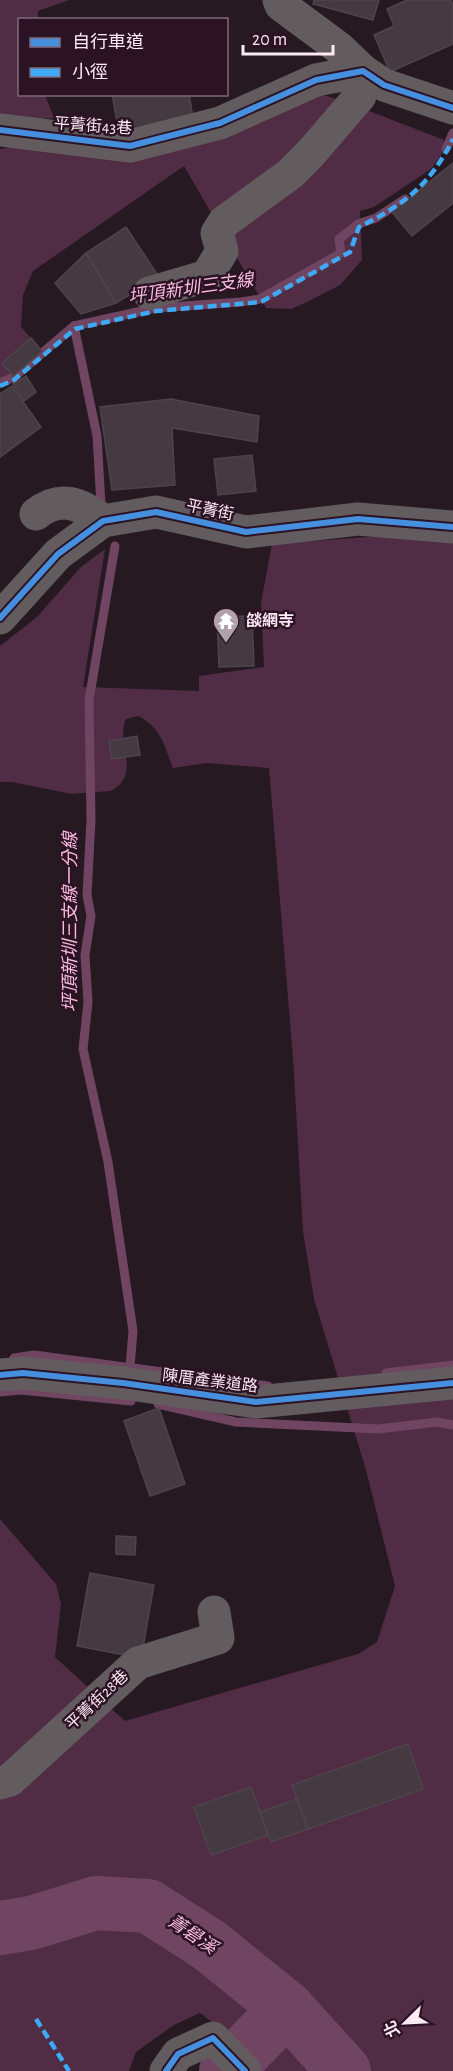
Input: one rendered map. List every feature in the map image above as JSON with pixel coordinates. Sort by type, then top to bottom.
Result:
[{"type":"street","points":[[279,0],[281,5],[339,48],[363,71],[384,85],[453,108]]},
{"type":"street","points":[[149,293],[207,276],[222,251],[217,233],[224,222],[290,174],[310,154],[360,96],[363,71]]},
{"type":"street","name":"平菁街43巷","points":[[0,130],[130,146],[220,123],[316,80],[363,71]]},
{"type":"street","points":[[36,514],[46,506],[74,503],[91,511],[103,521]]},
{"type":"street","name":"平菁街","points":[[0,618],[58,554],[103,521],[156,512],[246,532],[358,519],[453,527]]},
{"type":"street","name":"陳厝產業道路","points":[[0,1375],[23,1373],[123,1383],[256,1402],[453,1383]]},
{"type":"street","name":"平菁街28巷","points":[[5,1782],[138,1663],[218,1638],[214,1612]]},
{"type":"street","points":[[166,2071],[178,2054],[213,2038],[237,2061]]},
{"type":"shaded area","points":[[0,0],[69,0],[38,11],[38,18],[18,18],[18,96],[45,96],[54,118],[0,121]]},
{"type":"shaded area","points":[[317,93],[444,140],[442,154],[431,169],[374,207],[360,211],[362,260],[340,285],[291,309],[266,308],[184,166],[33,271],[23,295],[21,327],[31,338],[2,363],[13,376],[0,387],[0,149]]},
{"type":"shaded area","points":[[396,535],[453,543],[453,2071],[255,2071],[228,2034],[200,2013],[174,2025],[136,2052],[129,2071],[0,2071],[0,1519],[56,1584],[61,1604],[55,1657],[125,1721],[358,1654],[377,1642],[395,1586],[366,1470],[314,1299],[303,1231],[293,1058],[269,768],[206,763],[173,768],[158,732],[139,716],[126,719],[124,738],[127,768],[125,777],[120,785],[110,791],[72,794],[12,782],[0,782],[0,646],[37,617],[81,567],[105,549],[83,687],[199,691],[199,676],[264,667],[261,603],[272,544]]},
{"type":"building","points":[[314,0],[379,0],[373,20],[313,4]]},
{"type":"building","points":[[407,0],[451,0],[453,44],[390,72],[374,35],[394,26],[387,9]]},
{"type":"building","points":[[112,96],[189,96],[193,118],[119,133]]},
{"type":"building","points":[[453,163],[453,203],[412,236],[392,212]]},
{"type":"building","points":[[126,227],[159,277],[116,303],[86,253]]},
{"type":"building","points":[[86,253],[116,303],[81,314],[55,283]]},
{"type":"building","points":[[31,338],[42,351],[13,376],[2,363]]},
{"type":"building","points":[[26,376],[36,392],[24,401],[13,384]]},
{"type":"building","points":[[12,386],[41,427],[0,457],[0,394]]},
{"type":"building","points":[[171,399],[259,416],[257,442],[172,428],[175,485],[112,490],[100,407]]},
{"type":"building","points":[[252,455],[256,491],[218,495],[214,459]]},
{"type":"building","points":[[252,616],[254,666],[219,667],[217,617]]},
{"type":"building","points":[[137,736],[140,755],[112,759],[109,741]]},
{"type":"building","points":[[159,1408],[185,1484],[150,1496],[124,1421]]},
{"type":"building","points":[[116,1536],[136,1537],[135,1555],[116,1554]]},
{"type":"building","points":[[90,1573],[154,1585],[141,1658],[77,1646]]},
{"type":"building","points":[[408,1744],[423,1789],[308,1829],[292,1785]]},
{"type":"building","points":[[251,1787],[268,1835],[211,1855],[194,1807]]},
{"type":"building","points":[[297,1799],[308,1829],[271,1842],[260,1812]]},
{"type":"waterway","name":"坪頂新圳三支線","points":[[446,149],[453,133]]},
{"type":"waterway","name":"坪頂新圳三支線","points":[[0,383],[14,377],[74,326],[155,308],[260,299],[341,253],[339,239],[358,224],[376,218],[405,199]]},
{"type":"waterway","name":"坪頂新圳三支線一分線","points":[[74,326],[97,436],[101,505]]},
{"type":"waterway","name":"坪頂新圳三支線一分線","points":[[115,546],[89,700],[91,820],[87,895],[91,916],[85,955],[88,1002],[83,1049],[108,1162],[133,1331],[130,1367]]},
{"type":"waterway","points":[[14,1358],[34,1355],[268,1386]]},
{"type":"waterway","points":[[386,1373],[453,1365]]},
{"type":"waterway","points":[[0,1392],[21,1390],[131,1401]]},
{"type":"waterway","points":[[158,1404],[236,1422],[379,1429],[437,1422],[453,1425]]},
{"type":"waterway","name":"菁礐溪","points":[[0,1928],[31,1923],[96,1903],[148,1906],[209,1945],[287,2008],[344,2071]]},
{"type":"waterway","points":[[226,2071],[287,2008]]},
{"type":"marked path","points":[[0,386],[14,380],[75,329],[156,311],[261,302],[350,252],[359,227],[402,202],[414,192],[435,169],[453,139]]},
{"type":"marked path","points":[[36,2019],[69,2071]]},
{"type":"cycle path","points":[[0,130],[130,146],[220,123],[316,80],[363,71],[384,85],[453,108]]},
{"type":"cycle path","points":[[0,618],[58,554],[103,521],[156,512],[246,532],[358,519],[453,527]]},
{"type":"cycle path","points":[[0,1375],[23,1373],[123,1383],[256,1402],[453,1383]]},
{"type":"cycle path","points":[[166,2071],[178,2054],[213,2038],[245,2071]]},
{"type":"place","name":"燄網寺","points":[[226,644]]}]
